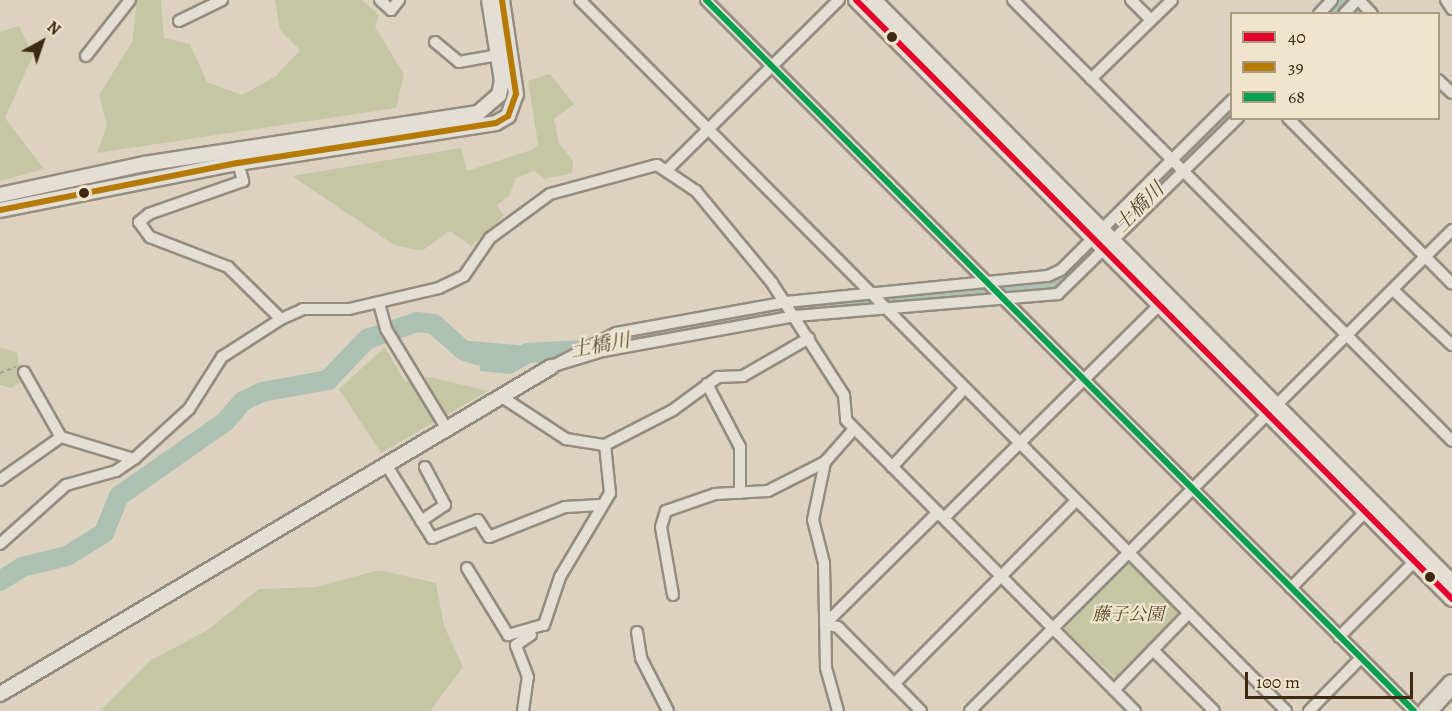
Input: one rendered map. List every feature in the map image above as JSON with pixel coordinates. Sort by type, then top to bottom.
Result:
[{"type":"highway","points":[[1427,711],[1452,684]]},
{"type":"street","points":[[86,56],[130,0]]},
{"type":"street","points":[[179,21],[222,0]]},
{"type":"street","points":[[380,0],[391,10],[399,0]]},
{"type":"street","points":[[0,210],[238,163],[496,123],[514,106],[504,55],[489,0]]},
{"type":"street","points":[[0,195],[144,164],[478,113],[499,95],[504,55],[502,0]]},
{"type":"street","points":[[580,0],[868,292],[889,309],[1018,444],[1286,711]]},
{"type":"street","points":[[706,0],[1085,379],[1191,490],[1414,711]]},
{"type":"street","points":[[669,168],[839,0]]},
{"type":"street","points":[[856,0],[1096,234],[1370,507],[1452,582]]},
{"type":"street","points":[[874,0],[1096,234]]},
{"type":"street","points":[[1013,0],[1452,441]]},
{"type":"street","points":[[1131,0],[1151,20]]},
{"type":"street","points":[[1092,79],[1172,0]]},
{"type":"street","points":[[1320,12],[1332,0]]},
{"type":"street","points":[[1346,12],[1358,0],[1370,12]]},
{"type":"street","points":[[1446,0],[1452,9]]},
{"type":"street","points":[[435,42],[459,62],[504,55]]},
{"type":"street","points":[[1440,82],[1452,93]]},
{"type":"street","points":[[0,694],[552,367],[616,333],[786,302],[868,292],[1048,276],[1096,234],[1230,102]]},
{"type":"street","points":[[552,367],[603,351],[795,316],[1058,294],[1109,247],[1236,120]]},
{"type":"street","points":[[1290,120],[1452,284]]},
{"type":"street","points":[[238,163],[243,181],[149,214],[139,222],[150,237],[228,267],[281,319]]},
{"type":"street","points":[[0,544],[66,485],[116,471],[134,459],[189,409],[222,357],[281,319],[303,309],[378,303],[465,276],[490,238],[550,195],[646,164],[669,168],[696,191],[786,302],[844,395],[846,420],[854,429],[1132,710]]},
{"type":"street","points":[[970,711],[1452,230]]},
{"type":"street","points":[[1109,247],[1159,304],[1273,410]]},
{"type":"street","points":[[1393,290],[1452,345]]},
{"type":"street","points":[[378,303],[386,329],[448,430]]},
{"type":"street","points":[[825,624],[1018,444],[1159,304]]},
{"type":"street","points":[[502,397],[566,439],[605,445],[673,410],[718,377],[743,376],[809,338]]},
{"type":"street","points":[[24,372],[61,437],[134,459]]},
{"type":"street","points":[[707,384],[740,447],[740,493]]},
{"type":"street","points":[[892,467],[964,389]]},
{"type":"street","points":[[673,595],[662,527],[666,511],[715,494],[768,491],[825,462],[854,429]]},
{"type":"street","points":[[0,480],[61,437]]},
{"type":"street","points":[[523,711],[528,677],[516,645],[548,620],[553,591],[610,493],[605,445]]},
{"type":"street","points":[[825,462],[813,520],[824,563],[826,668],[838,711]]},
{"type":"street","points":[[387,466],[432,538],[478,520],[489,537],[565,507],[601,505]]},
{"type":"street","points":[[422,521],[445,505],[425,467]]},
{"type":"street","points":[[894,684],[1076,501]]},
{"type":"street","points":[[1370,507],[1415,561],[1452,599]]},
{"type":"street","points":[[1291,588],[1370,507]]},
{"type":"street","points":[[1339,637],[1415,561]]},
{"type":"street","points":[[468,568],[508,635],[539,627]]},
{"type":"street","points":[[1114,690],[1189,613]]},
{"type":"street","points":[[825,624],[838,627],[921,711]]},
{"type":"street","points":[[637,632],[641,658],[668,711]]},
{"type":"street","points":[[1153,650],[1214,711]]},
{"type":"street","points":[[1309,711],[1360,659]]},
{"type":"path","points":[[0,373],[13,367],[24,372]]},
{"type":"green space","points":[[137,0],[161,0],[164,38],[190,44],[207,82],[242,95],[276,76],[300,50],[280,30],[275,0],[362,0],[379,15],[375,27],[404,74],[396,108],[97,153],[107,125],[99,95],[132,42]]},
{"type":"green space","points":[[19,26],[33,55],[5,118],[44,169],[0,181],[0,32]]},
{"type":"green space","points":[[550,74],[574,104],[554,119],[559,143],[573,161],[572,173],[545,179],[534,171],[516,178],[509,196],[497,205],[504,216],[471,246],[450,231],[422,251],[394,245],[292,176],[461,148],[467,171],[534,149],[538,144],[528,81]]},
{"type":"green space","points":[[0,347],[17,353],[21,381],[12,388],[0,385]]},
{"type":"green space","points":[[385,347],[405,382],[430,377],[488,391],[381,453],[339,389]]},
{"type":"green space","name":"藤子公園","points":[[1130,560],[1181,615],[1118,680],[1064,629]]},
{"type":"green space","points":[[379,570],[436,583],[444,626],[463,667],[430,711],[100,711],[151,660],[206,631],[259,589],[316,587]]},
{"type":"shaded area","points":[[459,340],[551,348],[552,351],[511,374],[480,371],[479,359],[460,355]]},
{"type":"waterway","name":"土橋川","points":[[1334,12],[1345,0]]},
{"type":"waterway","name":"土橋川","points":[[527,353],[581,350],[767,312],[1061,286],[1230,115]]},
{"type":"waterway","name":"土橋川","points":[[0,581],[22,567],[67,556],[104,533],[119,496],[226,421],[243,401],[262,392],[328,380],[367,339],[417,322],[434,324],[463,350],[477,355]]},
{"type":"transit line","name":"39","points":[[0,210],[238,163],[496,123],[508,116],[516,94],[502,0]]},
{"type":"transit line","name":"68","points":[[706,0],[1414,711]]},
{"type":"transit line","name":"40","points":[[856,0],[1452,599]]}]
